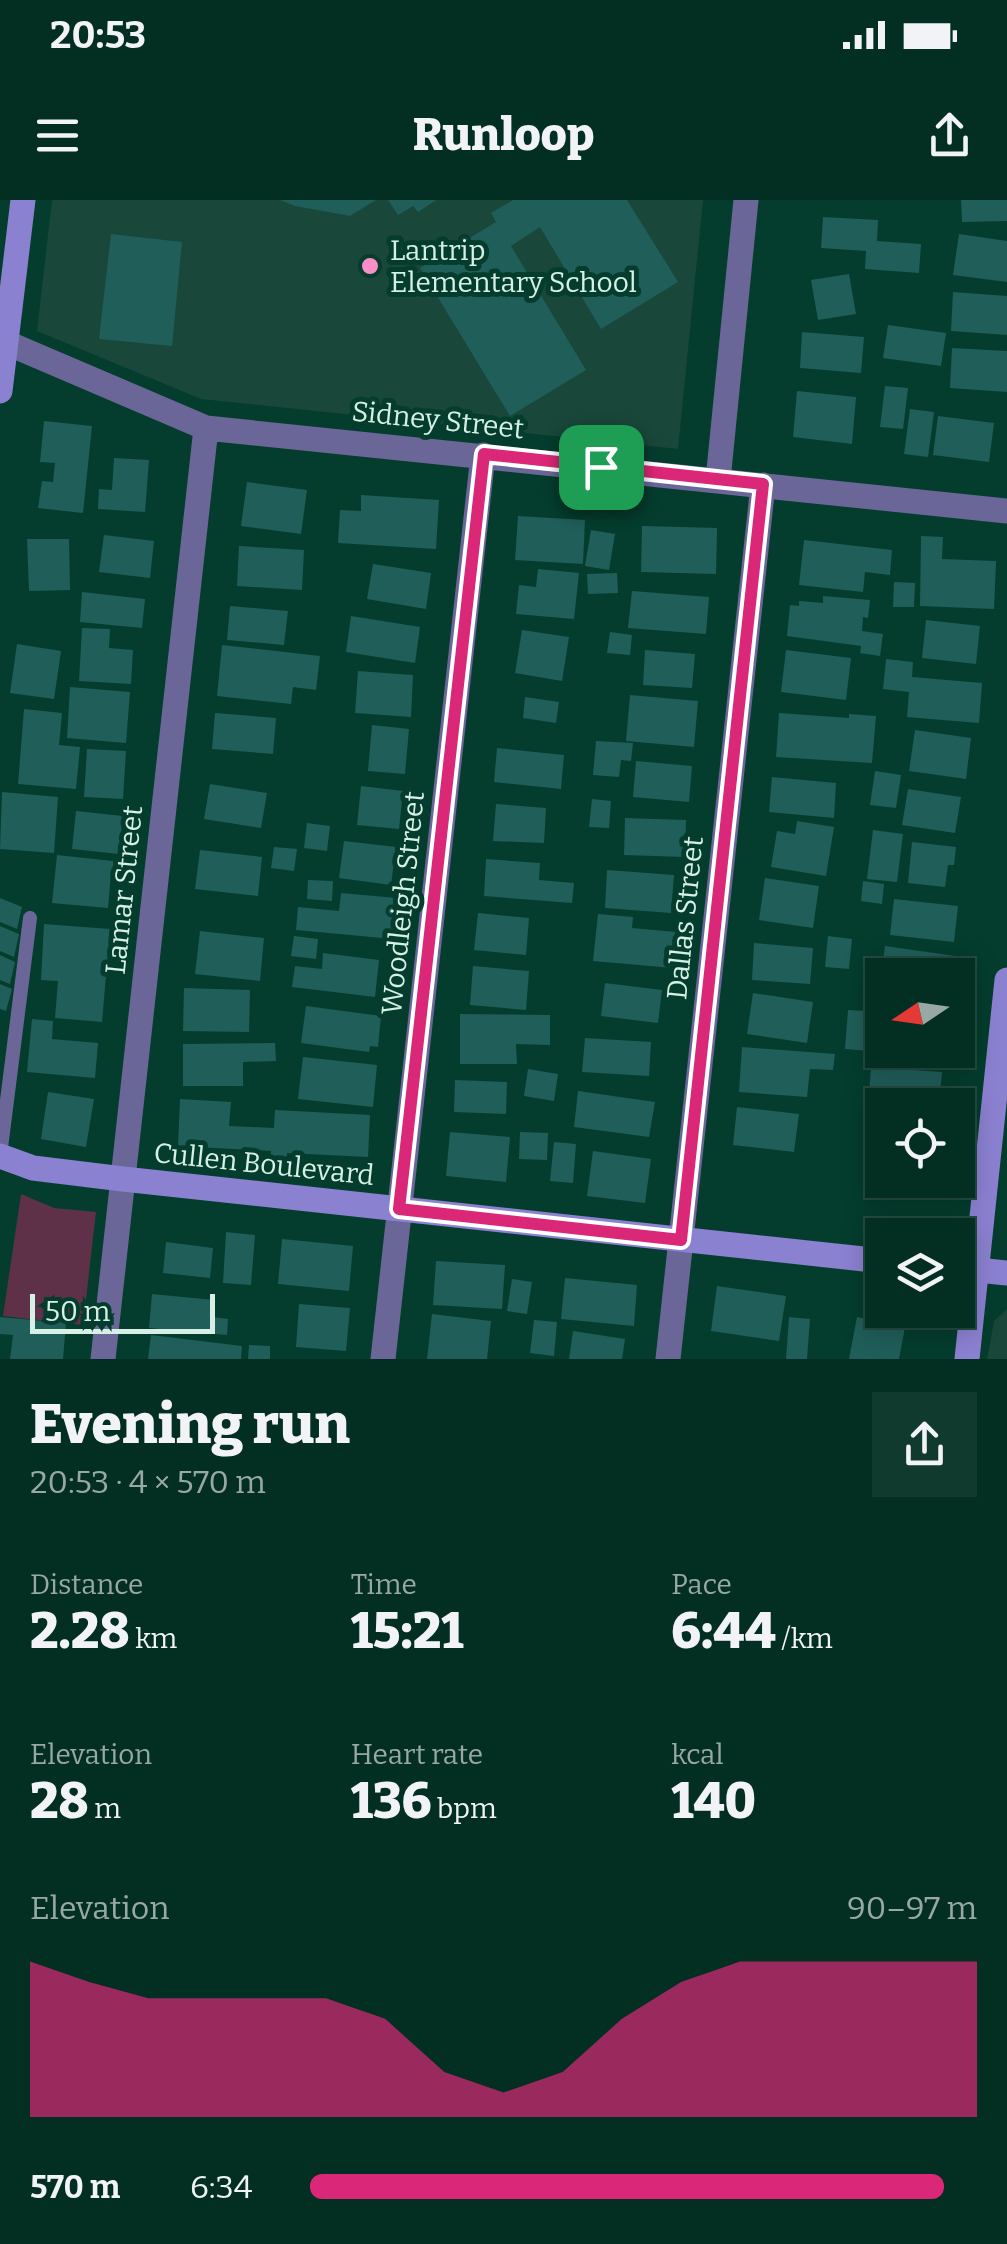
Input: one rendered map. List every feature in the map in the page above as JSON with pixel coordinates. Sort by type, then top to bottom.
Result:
[{"type":"street","points":[[0,391],[23,200]]},
{"type":"street","points":[[718,480],[746,200]]},
{"type":"street","name":"Sidney Street","points":[[3,341],[206,428],[1007,510]]},
{"type":"street","name":"Lamar Street","points":[[103,1359],[206,428]]},
{"type":"street","name":"Woodleigh Street","points":[[384,1359],[484,454]]},
{"type":"street","name":"Dallas Street","points":[[668,1359],[763,484]]},
{"type":"street","points":[[974,1218],[1007,980]]},
{"type":"street","name":"Cullen Boulevard","points":[[0,1156],[33,1168],[123,1179],[865,1258]]},
{"type":"street","points":[[975,1270],[1007,1273]]},
{"type":"street","points":[[966,1328],[966,1359]]},
{"type":"lane","points":[[0,1156],[30,918]]},
{"type":"shaded area","name":"Lantrip Elementary School","points":[[52,200],[703,200],[678,449],[201,399],[37,331]]},
{"type":"shaded area","points":[[21,1194],[54,1208],[96,1212],[83,1325],[3,1316]]},
{"type":"shaded area","points":[[1007,1309],[1007,1359],[987,1359],[994,1321]]},
{"type":"building","points":[[280,200],[376,200],[350,216]]},
{"type":"building","points":[[388,200],[436,200],[418,212],[413,206],[398,215]]},
{"type":"building","points":[[513,200],[627,200],[678,282],[601,329],[540,227],[511,246],[586,370],[510,416],[420,268],[496,222],[491,213]]},
{"type":"building","points":[[961,200],[1007,200],[1007,221],[962,222]]},
{"type":"building","points":[[823,217],[878,220],[877,241],[921,244],[919,273],[865,269],[866,251],[821,248]]},
{"type":"building","points":[[111,234],[182,242],[172,346],[99,339]]},
{"type":"building","points":[[959,234],[1007,241],[1007,282],[953,275]]},
{"type":"building","points":[[849,274],[856,314],[818,320],[811,280]]},
{"type":"building","points":[[953,292],[1007,296],[1007,335],[951,331]]},
{"type":"building","points":[[888,325],[946,333],[941,366],[883,358]]},
{"type":"building","points":[[802,332],[864,337],[861,373],[800,368]]},
{"type":"building","points":[[952,348],[1007,351],[1007,392],[950,388]]},
{"type":"building","points":[[885,386],[908,388],[903,429],[880,427]]},
{"type":"building","points":[[797,391],[856,397],[852,444],[793,437]]},
{"type":"building","points":[[910,409],[934,412],[928,457],[904,454]]},
{"type":"building","points":[[938,416],[994,423],[989,462],[933,455]]},
{"type":"building","points":[[44,421],[92,426],[83,513],[38,508],[42,481],[53,482],[55,463],[40,462]]},
{"type":"building","points":[[114,458],[149,460],[145,512],[98,509],[99,489],[112,490]]},
{"type":"building","points":[[247,482],[307,490],[301,534],[241,526]]},
{"type":"building","points":[[361,495],[439,500],[436,549],[338,543],[340,510],[361,511]]},
{"type":"building","points":[[518,516],[585,520],[583,564],[515,560]]},
{"type":"building","points":[[642,526],[717,528],[716,574],[641,572]]},
{"type":"building","points":[[591,530],[615,534],[609,570],[585,566]]},
{"type":"building","points":[[104,535],[154,541],[150,578],[99,572]]},
{"type":"building","points":[[921,536],[943,537],[942,559],[996,561],[994,609],[920,606]]},
{"type":"building","points":[[27,539],[69,539],[70,590],[29,591]]},
{"type":"building","points":[[804,540],[892,550],[890,575],[865,572],[863,592],[799,585]]},
{"type":"building","points":[[239,546],[304,550],[302,590],[237,586]]},
{"type":"building","points":[[373,564],[431,573],[426,609],[367,599]]},
{"type":"building","points":[[538,569],[579,573],[574,619],[516,614],[519,585],[536,587]]},
{"type":"building","points":[[617,573],[618,593],[588,594],[587,574]]},
{"type":"building","points":[[894,582],[915,583],[914,607],[893,607]]},
{"type":"building","points":[[632,591],[709,597],[706,634],[628,628]]},
{"type":"building","points":[[82,592],[145,599],[142,628],[80,622]]},
{"type":"building","points":[[823,596],[870,600],[862,631],[883,634],[880,656],[860,653],[861,646],[787,636],[790,605],[799,606],[799,601],[823,603]]},
{"type":"building","points":[[230,606],[288,611],[284,645],[227,640]]},
{"type":"building","points":[[351,616],[420,627],[415,663],[346,652]]},
{"type":"building","points":[[926,620],[980,626],[976,664],[922,658]]},
{"type":"building","points":[[82,628],[110,629],[109,648],[133,650],[131,684],[79,681]]},
{"type":"building","points":[[522,630],[569,637],[562,681],[515,673]]},
{"type":"building","points":[[610,632],[632,635],[630,655],[607,653]]},
{"type":"building","points":[[17,644],[61,651],[54,699],[10,693]]},
{"type":"building","points":[[222,645],[320,656],[316,690],[293,687],[291,704],[217,696]]},
{"type":"building","points":[[645,650],[695,654],[692,688],[643,685]]},
{"type":"building","points":[[786,650],[851,658],[846,700],[781,692]]},
{"type":"building","points":[[886,659],[913,662],[912,677],[982,683],[979,723],[907,717],[909,692],[883,689]]},
{"type":"building","points":[[358,671],[413,675],[411,717],[355,713]]},
{"type":"building","points":[[70,687],[130,692],[126,743],[67,738]]},
{"type":"building","points":[[630,695],[698,701],[694,747],[626,741]]},
{"type":"building","points":[[525,697],[559,702],[556,723],[523,718]]},
{"type":"building","points":[[24,709],[62,713],[59,745],[80,747],[76,789],[18,784]]},
{"type":"building","points":[[215,713],[276,718],[273,754],[212,749]]},
{"type":"building","points":[[779,713],[876,716],[872,763],[776,757]]},
{"type":"building","points":[[372,725],[409,729],[405,774],[368,771]]},
{"type":"building","points":[[915,730],[971,738],[966,779],[909,771]]},
{"type":"building","points":[[596,741],[633,743],[631,761],[621,760],[619,777],[593,775]]},
{"type":"building","points":[[497,748],[564,755],[561,789],[494,782]]},
{"type":"building","points":[[87,749],[126,751],[123,799],[84,797]]},
{"type":"building","points":[[636,761],[692,766],[689,802],[633,797]]},
{"type":"building","points":[[875,771],[901,775],[896,808],[870,805]]},
{"type":"building","points":[[772,777],[836,783],[834,818],[769,812]]},
{"type":"building","points":[[210,784],[267,793],[261,828],[204,819]]},
{"type":"building","points":[[361,786],[403,791],[399,829],[357,825]]},
{"type":"building","points":[[908,789],[961,797],[955,833],[902,825]]},
{"type":"building","points":[[2,792],[58,797],[54,853],[0,849]]},
{"type":"building","points":[[592,799],[611,801],[609,828],[589,827]]},
{"type":"building","points":[[496,804],[546,808],[544,843],[493,841]]},
{"type":"building","points":[[76,811],[123,816],[119,854],[72,849]]},
{"type":"building","points":[[625,818],[686,820],[685,857],[624,855]]},
{"type":"building","points":[[797,821],[834,827],[826,876],[771,867],[777,831],[795,834]]},
{"type":"building","points":[[307,823],[330,826],[327,851],[304,848]]},
{"type":"building","points":[[873,830],[903,834],[897,882],[867,879]]},
{"type":"building","points":[[344,841],[396,847],[391,885],[339,878]]},
{"type":"building","points":[[912,842],[956,847],[945,887],[908,883]]},
{"type":"building","points":[[274,847],[297,849],[294,871],[271,868]]},
{"type":"building","points":[[200,850],[262,857],[258,896],[195,889]]},
{"type":"building","points":[[57,855],[122,862],[120,874],[111,873],[108,908],[52,903]]},
{"type":"building","points":[[486,859],[540,863],[539,880],[574,883],[572,903],[484,896]]},
{"type":"building","points":[[607,870],[674,875],[671,913],[605,908]]},
{"type":"building","points":[[765,878],[819,886],[813,928],[759,920]]},
{"type":"building","points":[[308,880],[333,881],[332,901],[307,899]]},
{"type":"building","points":[[863,881],[884,884],[882,904],[861,901]]},
{"type":"building","points":[[341,893],[397,898],[393,939],[296,930],[298,907],[339,911]]},
{"type":"building","points":[[0,898],[22,907],[17,929],[0,922]]},
{"type":"building","points":[[894,899],[958,906],[954,942],[890,935]]},
{"type":"building","points":[[478,913],[529,918],[526,955],[474,950]]},
{"type":"building","points":[[598,914],[633,917],[632,928],[676,932],[673,968],[593,961]]},
{"type":"building","points":[[44,924],[110,929],[102,1022],[55,1018],[58,981],[41,980]]},
{"type":"building","points":[[0,926],[19,934],[14,957],[0,951]]},
{"type":"building","points":[[200,931],[264,938],[260,981],[195,974]]},
{"type":"building","points":[[294,936],[318,939],[316,959],[291,956]]},
{"type":"building","points":[[828,936],[852,939],[849,969],[825,967]]},
{"type":"building","points":[[754,943],[813,948],[810,984],[752,980]]},
{"type":"building","points":[[885,946],[955,956],[955,958],[883,958]]},
{"type":"building","points":[[323,953],[379,960],[375,997],[292,987],[295,966],[322,969]]},
{"type":"building","points":[[0,955],[15,962],[10,984],[0,980]]},
{"type":"building","points":[[473,966],[529,971],[526,1010],[470,1005]]},
{"type":"building","points":[[605,983],[662,990],[658,1023],[601,1016]]},
{"type":"building","points":[[0,984],[12,989],[6,1011],[0,1009]]},
{"type":"building","points":[[184,988],[250,990],[249,1032],[183,1031]]},
{"type":"building","points":[[753,993],[813,1002],[807,1043],[747,1034]]},
{"type":"building","points":[[306,1006],[381,1016],[378,1047],[370,1046],[369,1052],[301,1043]]},
{"type":"building","points":[[848,1010],[865,1011],[865,1051],[845,1049]]},
{"type":"building","points":[[460,1014],[550,1015],[550,1045],[516,1044],[517,1064],[460,1064]]},
{"type":"building","points":[[32,1019],[53,1021],[52,1039],[98,1043],[95,1078],[27,1072]]},
{"type":"building","points":[[585,1038],[651,1042],[649,1076],[582,1072]]},
{"type":"building","points":[[275,1043],[276,1061],[243,1062],[243,1086],[183,1086],[183,1044]]},
{"type":"building","points":[[742,1047],[835,1054],[833,1070],[810,1069],[807,1097],[739,1092]]},
{"type":"building","points":[[303,1057],[377,1065],[373,1107],[298,1099]]},
{"type":"building","points":[[871,1068],[942,1072],[941,1088],[869,1088]]},
{"type":"building","points":[[528,1069],[558,1074],[554,1101],[524,1096]]},
{"type":"building","points":[[455,1080],[507,1082],[506,1114],[454,1112]]},
{"type":"building","points":[[578,1091],[655,1102],[649,1137],[574,1127]]},
{"type":"building","points":[[48,1092],[94,1099],[86,1147],[41,1139]]},
{"type":"building","points":[[180,1099],[231,1102],[229,1126],[274,1128],[275,1110],[370,1115],[368,1157],[287,1153],[286,1166],[270,1165],[271,1151],[178,1146]]},
{"type":"building","points":[[737,1107],[799,1114],[794,1152],[733,1145]]},
{"type":"building","points":[[450,1132],[510,1137],[506,1182],[446,1176]]},
{"type":"building","points":[[520,1132],[548,1133],[547,1160],[519,1159]]},
{"type":"building","points":[[554,1142],[576,1144],[573,1183],[550,1181]]},
{"type":"building","points":[[593,1151],[651,1159],[645,1203],[587,1196]]},
{"type":"building","points":[[226,1232],[255,1235],[251,1285],[223,1283]]},
{"type":"building","points":[[282,1239],[353,1246],[349,1291],[278,1284]]},
{"type":"building","points":[[166,1242],[213,1248],[210,1278],[163,1273]]},
{"type":"building","points":[[436,1261],[505,1265],[502,1309],[433,1305]]},
{"type":"building","points":[[565,1278],[637,1285],[634,1326],[561,1319]]},
{"type":"building","points":[[512,1279],[532,1282],[527,1314],[507,1311]]},
{"type":"building","points":[[717,1286],[786,1296],[779,1341],[711,1331]]},
{"type":"building","points":[[152,1294],[214,1300],[212,1317],[228,1319],[227,1335],[149,1328]]},
{"type":"building","points":[[299,1304],[350,1308],[346,1351],[296,1347]]},
{"type":"building","points":[[432,1314],[491,1321],[487,1359],[427,1359]]},
{"type":"building","points":[[0,1317],[66,1323],[63,1359],[10,1359],[13,1335],[0,1334]]},
{"type":"building","points":[[789,1317],[810,1319],[807,1359],[786,1359]]},
{"type":"building","points":[[857,1317],[865,1319],[865,1328],[905,1328],[899,1359],[849,1359]]},
{"type":"building","points":[[534,1320],[557,1322],[554,1356],[530,1353]]},
{"type":"building","points":[[573,1331],[625,1339],[622,1359],[569,1359]]},
{"type":"building","points":[[151,1335],[242,1346],[241,1359],[148,1359]]},
{"type":"building","points":[[249,1345],[270,1346],[270,1359],[248,1359]]},
{"type":"place","name":"Lantrip Elementary School","points":[[370,266]]},
{"type":"route","points":[[484,454],[601,467],[763,484],[681,1240],[399,1209],[484,454]]}]
